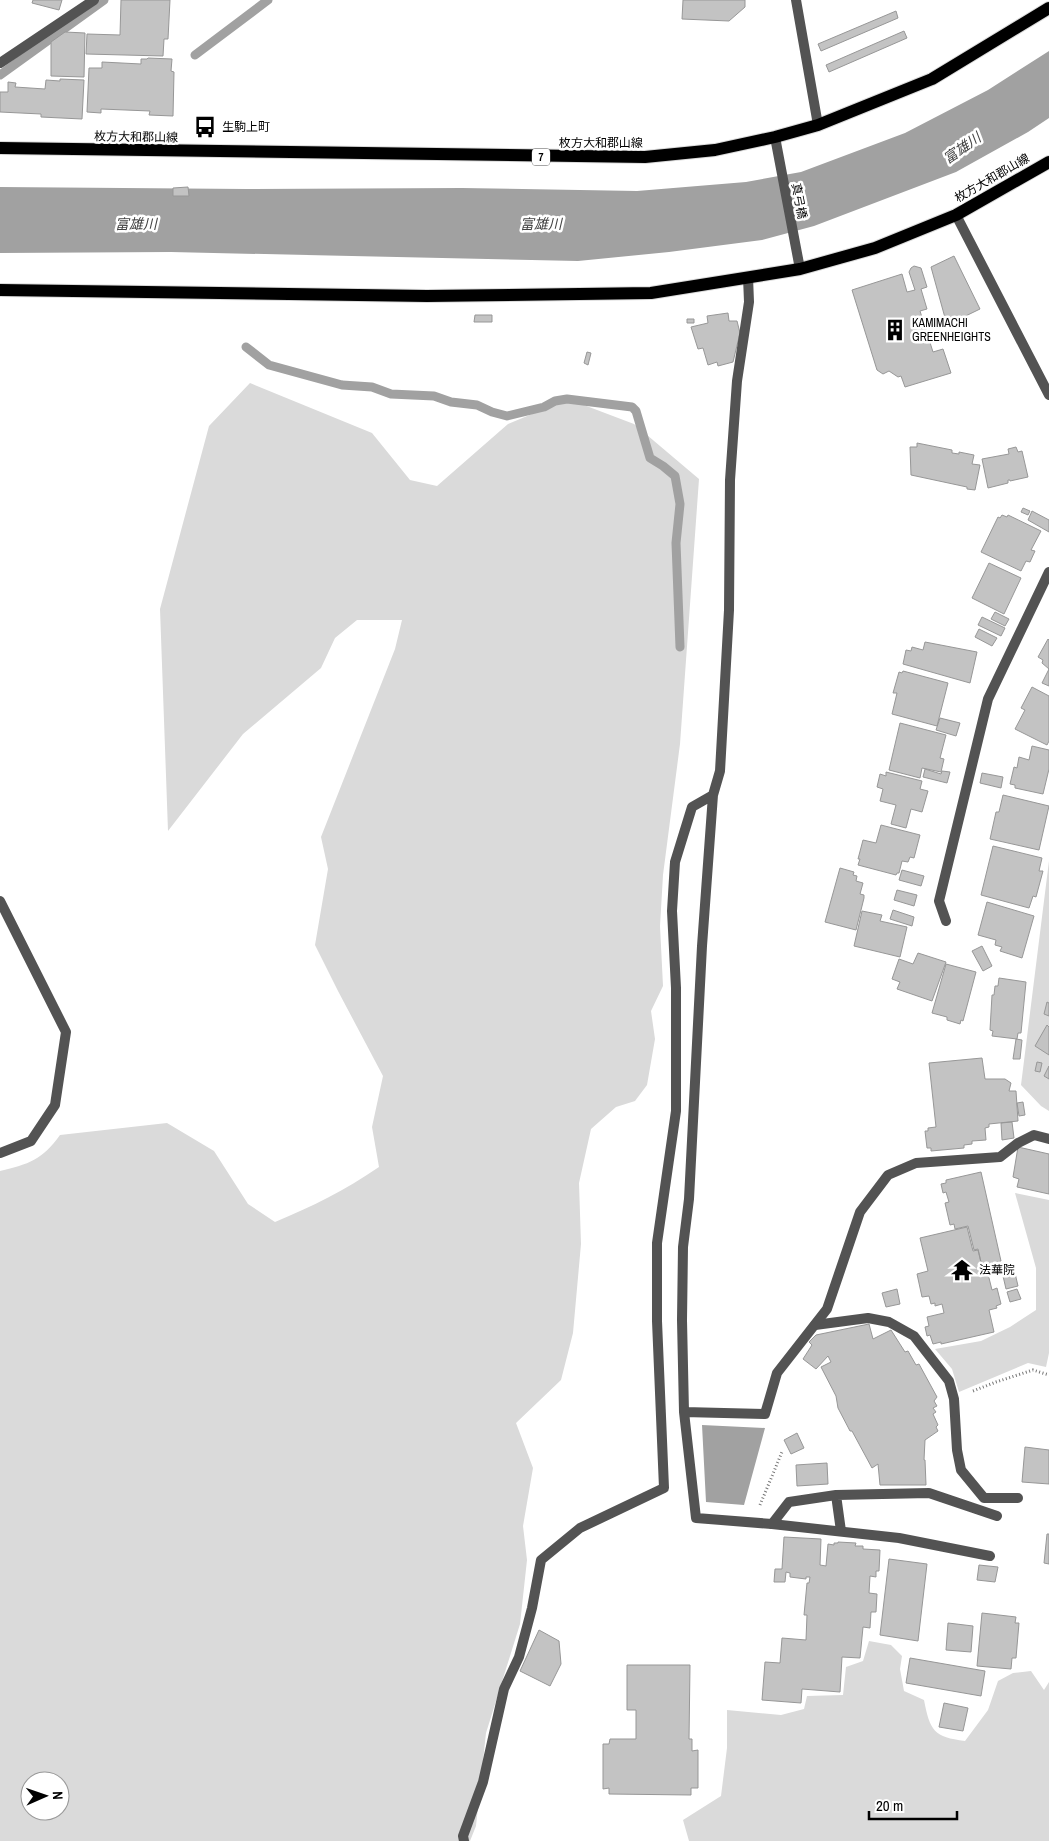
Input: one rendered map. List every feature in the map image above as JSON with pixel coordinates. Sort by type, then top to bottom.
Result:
[{"type":"main road","name":"枚方大和郡山線","points":[[0,148],[645,157],[715,150],[775,137],[818,125],[932,79],[1049,8]]},
{"type":"main road","name":"枚方大和郡山線","points":[[0,290],[427,296],[651,293],[800,269],[875,248],[956,215],[1049,162]]},
{"type":"street","points":[[0,63],[94,0]]},
{"type":"street","points":[[796,0],[818,125]]},
{"type":"street","name":"真弓橋","points":[[775,137],[800,269]]},
{"type":"street","points":[[956,215],[1049,395]]},
{"type":"street","points":[[748,277],[749,302],[737,381],[730,480],[729,610],[720,771],[713,796],[701,956],[690,1200],[683,1247],[684,1412],[696,1518],[900,1538],[990,1556]]},
{"type":"street","points":[[946,921],[939,901],[988,699],[1049,572]]},
{"type":"street","points":[[464,1841],[463,1836],[484,1782],[504,1689],[518,1657],[532,1608],[541,1560],[580,1528],[664,1488],[657,1321],[657,1243],[676,1111],[676,988],[672,911],[675,862],[692,807],[713,796]]},
{"type":"street","points":[[0,901],[66,1032],[55,1105],[31,1141],[0,1153]]},
{"type":"street","points":[[684,1412],[765,1414],[777,1373],[827,1309],[860,1212],[888,1175],[916,1163],[1000,1157],[1018,1143],[1034,1135],[1049,1139]]},
{"type":"street","points":[[815,1324],[868,1318],[888,1322],[914,1336],[950,1381],[954,1399],[957,1450],[961,1470],[984,1498],[1018,1498]]},
{"type":"street","points":[[772,1524],[789,1502],[836,1495],[929,1493],[997,1516]]},
{"type":"street","points":[[836,1495],[841,1532]]},
{"type":"path","points":[[954,1399],[1033,1370],[1049,1375]]},
{"type":"path","points":[[750,1522],[756,1513],[782,1452]]},
{"type":"shaded area","points":[[250,383],[372,433],[410,480],[437,486],[508,424],[568,399],[634,424],[699,479],[680,744],[663,875],[660,926],[663,986],[651,1011],[655,1039],[647,1085],[635,1101],[616,1107],[591,1129],[579,1183],[581,1244],[573,1333],[561,1380],[516,1423],[533,1468],[523,1526],[527,1560],[520,1624],[486,1733],[476,1826],[470,1841],[0,1841],[0,1171],[19,1166],[41,1156],[60,1135],[167,1123],[214,1151],[248,1204],[275,1222],[328,1198],[379,1167],[372,1127],[383,1076],[315,945],[328,869],[321,837],[395,649],[402,620],[357,620],[335,638],[321,668],[243,734],[168,831],[160,609],[209,426]]},
{"type":"shaded area","points":[[1049,861],[1049,1111],[1041,1106],[1021,1085]]},
{"type":"shaded area","points":[[1015,1193],[1049,1200],[1049,1353],[1046,1367],[1028,1363],[959,1392],[952,1369],[935,1349],[981,1341],[1010,1327],[1036,1310],[1036,1268]]},
{"type":"shaded area","points":[[869,1641],[891,1645],[902,1656],[900,1669],[904,1691],[924,1700],[931,1726],[935,1731],[946,1737],[965,1741],[988,1710],[998,1681],[1013,1673],[1031,1671],[1044,1690],[1049,1682],[1049,1841],[689,1841],[683,1820],[721,1796],[727,1748],[727,1710],[781,1715],[804,1709],[807,1696],[843,1695],[846,1667],[863,1661]]},
{"type":"water","name":"富雄川","points":[[1049,51],[1049,118],[1028,132],[956,172],[814,226],[762,240],[578,261],[171,252],[0,253],[0,187],[462,188],[637,191],[746,182],[801,172],[905,133],[988,90]]},
{"type":"water","points":[[702,1425],[765,1428],[744,1505],[706,1502]]},
{"type":"building","points":[[33,0],[62,0],[59,10],[32,3]]},
{"type":"building","points":[[121,0],[170,0],[168,39],[164,39],[163,56],[86,54],[87,34],[120,35]]},
{"type":"building","points":[[683,0],[745,0],[745,7],[729,21],[682,19]]},
{"type":"building","points":[[896,11],[898,18],[821,51],[818,44]]},
{"type":"building","points":[[904,31],[907,38],[829,72],[826,65]]},
{"type":"building","points":[[65,32],[85,33],[84,77],[51,76],[51,42]]},
{"type":"building","points":[[141,59],[172,59],[171,71],[174,72],[173,116],[149,115],[150,111],[101,109],[101,113],[87,112],[89,68],[102,68],[102,62],[141,64]]},
{"type":"building","points":[[60,79],[84,80],[82,119],[0,112],[0,92],[8,92],[8,82],[16,83],[15,87],[45,89],[46,80],[60,81]]},
{"type":"building","points":[[188,187],[189,196],[173,196],[173,188]]},
{"type":"building","points":[[954,256],[980,309],[947,325],[931,267]]},
{"type":"building","name":"KAMIMACHI GREENHEIGHTS","points":[[914,266],[921,268],[927,287],[921,289],[927,309],[920,311],[933,352],[943,349],[951,373],[905,387],[901,376],[898,377],[889,371],[883,374],[877,370],[852,290],[902,274],[907,292],[915,290],[909,272]]},
{"type":"building","points":[[728,313],[729,321],[737,321],[740,333],[733,362],[718,366],[717,362],[708,365],[703,348],[698,349],[691,327],[708,323],[707,316]]},
{"type":"building","points":[[475,315],[492,315],[492,322],[474,322]]},
{"type":"building","points":[[687,319],[694,319],[694,323],[687,323]]},
{"type":"building","points":[[587,352],[591,353],[588,365],[584,363]]},
{"type":"building","points":[[917,443],[952,450],[952,453],[959,454],[959,452],[974,455],[972,464],[980,465],[975,490],[911,475],[910,447],[917,447]]},
{"type":"building","points":[[1016,447],[1018,452],[1022,451],[1028,477],[1008,480],[1008,483],[988,488],[982,459],[1009,454],[1008,449]]},
{"type":"building","points":[[1023,508],[1030,511],[1028,515],[1021,512]]},
{"type":"building","points":[[1032,511],[1049,520],[1049,532],[1028,520]]},
{"type":"building","points":[[1002,515],[1007,517],[1008,515],[1041,531],[1031,550],[1035,551],[1030,562],[1026,561],[1021,571],[981,552],[998,517],[1000,518]]},
{"type":"building","points":[[989,563],[1021,578],[1004,614],[972,598]]},
{"type":"building","points":[[995,612],[1009,619],[1005,626],[991,619]]},
{"type":"building","points":[[982,617],[1005,628],[1001,636],[978,625]]},
{"type":"building","points":[[979,629],[997,638],[992,646],[975,637]]},
{"type":"building","points":[[1048,639],[1049,669],[1042,663],[1043,660],[1038,657]]},
{"type":"building","points":[[925,642],[977,652],[970,683],[903,664],[906,650],[911,651],[912,647],[923,650]]},
{"type":"building","points":[[1049,669],[1049,686],[1042,683]]},
{"type":"building","points":[[903,671],[948,683],[937,726],[892,714],[897,693],[893,693],[899,672],[902,673]]},
{"type":"building","points":[[1032,687],[1049,696],[1049,741],[1047,745],[1015,729],[1025,710],[1021,708]]},
{"type":"building","points":[[940,718],[960,723],[956,736],[936,730]]},
{"type":"building","points":[[900,723],[946,735],[940,758],[944,759],[941,772],[922,768],[920,778],[889,770]]},
{"type":"building","points":[[1032,746],[1049,750],[1049,769],[1043,794],[1015,788],[1015,785],[1010,784],[1014,767],[1017,768],[1019,757],[1029,760]]},
{"type":"building","points":[[925,769],[941,774],[942,771],[950,772],[947,783],[923,777]]},
{"type":"building","points":[[886,772],[922,781],[920,789],[928,791],[922,812],[911,809],[906,828],[891,824],[896,805],[880,801],[883,789],[877,787],[880,774],[886,776]]},
{"type":"building","points":[[982,773],[1003,777],[1001,788],[980,783]]},
{"type":"building","points":[[1003,795],[1049,806],[1039,850],[990,839],[996,812],[999,812]]},
{"type":"building","points":[[881,825],[920,835],[914,858],[910,857],[908,862],[902,861],[899,873],[896,875],[858,865],[863,840],[876,843]]},
{"type":"building","points":[[993,846],[1042,858],[1039,871],[1043,871],[1036,897],[1033,896],[1029,908],[981,895]]},
{"type":"building","points":[[840,868],[854,872],[853,875],[857,876],[856,881],[863,883],[860,894],[864,895],[864,898],[856,930],[825,922]]},
{"type":"building","points":[[902,870],[924,876],[921,886],[899,880]]},
{"type":"building","points":[[897,890],[917,895],[914,906],[894,900]]},
{"type":"building","points":[[987,902],[1034,916],[1022,958],[1000,951],[1002,947],[995,945],[996,940],[978,935]]},
{"type":"building","points":[[893,910],[914,917],[912,926],[890,919]]},
{"type":"building","points":[[862,911],[882,915],[880,921],[907,927],[900,957],[854,946]]},
{"type":"building","points":[[982,946],[992,966],[983,971],[972,951]]},
{"type":"building","points":[[918,953],[946,962],[932,1001],[897,989],[900,982],[892,979],[899,959],[913,964]]},
{"type":"building","points":[[946,964],[976,972],[963,1021],[961,1020],[960,1024],[947,1020],[947,1017],[932,1013]]},
{"type":"building","points":[[999,978],[1026,982],[1021,1033],[1018,1033],[1017,1039],[992,1036],[993,1031],[990,1030],[992,995],[994,995],[995,986],[998,986]]},
{"type":"building","points":[[1047,1002],[1049,1003],[1049,1016],[1044,1014]]},
{"type":"building","points":[[1047,1025],[1049,1027],[1049,1055],[1035,1046]]},
{"type":"building","points":[[1016,1039],[1022,1040],[1020,1059],[1013,1059]]},
{"type":"building","points":[[982,1058],[985,1079],[1005,1079],[1011,1083],[1009,1091],[1016,1091],[1018,1121],[989,1124],[989,1127],[985,1128],[986,1140],[972,1141],[972,1144],[964,1145],[964,1148],[931,1151],[931,1148],[927,1148],[925,1131],[928,1131],[928,1128],[936,1127],[929,1063]]},
{"type":"building","points":[[1037,1062],[1042,1063],[1040,1072],[1035,1071]]},
{"type":"building","points":[[1049,1066],[1049,1079],[1044,1076]]},
{"type":"building","points":[[1023,1102],[1025,1115],[1019,1116],[1017,1103]]},
{"type":"building","points":[[1012,1122],[1014,1138],[1002,1140],[1001,1123]]},
{"type":"building","points":[[1018,1147],[1049,1154],[1049,1194],[1017,1187],[1019,1179],[1013,1177]]},
{"type":"building","points":[[981,1172],[1001,1261],[982,1266],[978,1249],[974,1250],[968,1226],[955,1229],[954,1224],[950,1225],[945,1203],[949,1202],[946,1192],[943,1193],[941,1184],[946,1183],[946,1180]]},
{"type":"building","points":[[967,1227],[973,1251],[978,1250],[982,1267],[986,1266],[992,1290],[997,1288],[1001,1304],[996,1306],[997,1308],[989,1310],[994,1332],[941,1344],[941,1342],[933,1344],[930,1335],[927,1336],[925,1327],[929,1326],[927,1317],[944,1313],[942,1304],[935,1306],[935,1303],[931,1304],[929,1296],[922,1297],[917,1274],[928,1271],[920,1238]]},
{"type":"building","points":[[1015,1273],[1018,1286],[1006,1289],[1003,1276]]},
{"type":"building","points":[[897,1289],[900,1304],[886,1307],[882,1293]]},
{"type":"building","points":[[1017,1289],[1021,1299],[1010,1302],[1007,1292]]},
{"type":"building","points":[[869,1324],[873,1339],[891,1330],[905,1352],[908,1351],[916,1365],[919,1364],[937,1397],[934,1401],[937,1406],[933,1408],[936,1412],[933,1414],[938,1425],[936,1427],[938,1431],[925,1440],[926,1485],[880,1485],[878,1464],[872,1468],[852,1431],[850,1431],[838,1408],[836,1396],[821,1367],[831,1362],[828,1356],[816,1369],[803,1359],[812,1345],[809,1342],[816,1335]]},
{"type":"building","points":[[797,1433],[804,1448],[791,1454],[784,1440]]},
{"type":"building","points":[[1025,1447],[1049,1450],[1049,1484],[1022,1482]]},
{"type":"building","points":[[827,1463],[828,1484],[797,1486],[796,1465]]},
{"type":"building","points":[[1047,1534],[1049,1534],[1049,1564],[1044,1563]]},
{"type":"building","points":[[784,1537],[821,1539],[820,1565],[826,1566],[828,1544],[834,1545],[834,1543],[838,1542],[856,1543],[855,1546],[863,1546],[863,1549],[880,1550],[879,1571],[876,1571],[876,1577],[870,1576],[869,1593],[877,1594],[876,1612],[871,1612],[870,1628],[863,1627],[860,1658],[842,1657],[840,1692],[802,1689],[801,1703],[762,1700],[765,1662],[780,1663],[782,1638],[806,1640],[807,1615],[804,1615],[807,1583],[809,1583],[810,1577],[806,1577],[806,1579],[790,1577],[790,1573],[786,1572],[785,1582],[774,1582],[775,1569],[782,1569]]},
{"type":"building","points":[[889,1559],[927,1564],[918,1641],[880,1635]]},
{"type":"building","points":[[979,1565],[998,1567],[995,1582],[977,1580]]},
{"type":"building","points":[[982,1613],[1016,1617],[1015,1623],[1019,1623],[1016,1658],[1012,1658],[1011,1669],[977,1666]]},
{"type":"building","points":[[948,1623],[973,1626],[971,1652],[946,1650]]},
{"type":"building","points":[[539,1630],[559,1641],[561,1664],[550,1686],[520,1671]]},
{"type":"building","points":[[910,1658],[985,1671],[981,1696],[906,1683]]},
{"type":"building","points":[[627,1665],[690,1665],[689,1739],[692,1739],[692,1751],[698,1750],[698,1788],[691,1788],[691,1795],[609,1794],[609,1788],[603,1789],[603,1744],[609,1744],[610,1739],[636,1739],[636,1710],[627,1710]]},
{"type":"building","points":[[944,1703],[968,1708],[963,1731],[939,1727]]},
{"type":"waterway","points":[[0,75],[104,0]]},
{"type":"waterway","points":[[195,55],[268,0]]},
{"type":"waterway","points":[[246,347],[269,365],[342,385],[372,387],[391,394],[434,396],[451,402],[477,405],[507,416],[567,399],[632,407],[636,411],[650,458],[675,476],[680,504],[676,543],[680,647]]},
{"type":"place","name":"生駒上町","points":[[205,127]]},
{"type":"place","name":"KAMIMACHI GREENHEIGHTS","points":[[895,330]]},
{"type":"place","name":"法華院","points":[[962,1270]]}]
